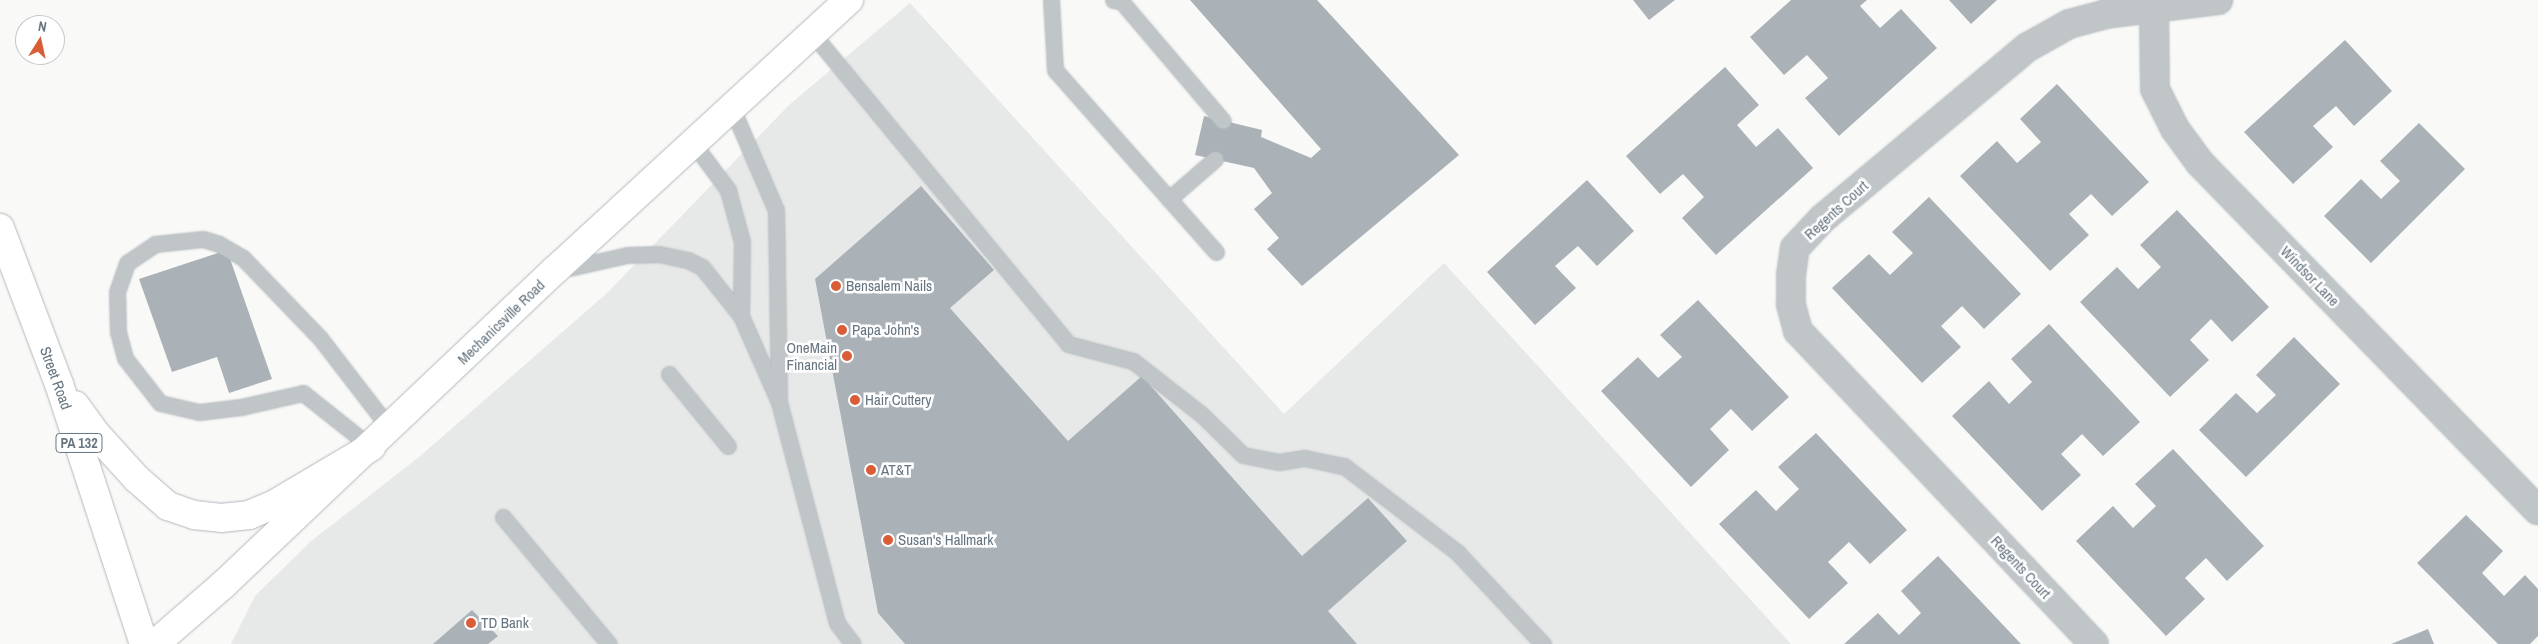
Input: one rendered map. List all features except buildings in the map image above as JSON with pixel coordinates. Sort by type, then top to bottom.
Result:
[{"type":"street","name":"Mechanicsville Road","points":[[155,644],[380,438],[554,271],[849,0]]},
{"type":"street","name":"Regents Court","points":[[2094,644],[1798,331],[1791,304],[1791,275],[1796,248],[1822,219],[2028,47],[2069,24],[2106,14],[2218,0]]},
{"type":"street","name":"Windsor Lane","points":[[2154,8],[2155,89],[2175,129],[2200,163],[2538,510]]},
{"type":"street","name":"Street Road","points":[[0,228],[60,384],[144,644]]},
{"type":"street","points":[[60,384],[96,434],[137,479],[168,506],[194,515],[221,518],[249,515],[275,504],[380,438]]},
{"type":"lane","points":[[1052,0],[1055,70],[1216,252]]},
{"type":"lane","points":[[1112,0],[1121,1],[1223,121]]},
{"type":"lane","points":[[812,34],[1068,344],[1133,361],[1202,415],[1243,455],[1279,462],[1305,458],[1344,466],[1458,553],[1543,644]]},
{"type":"lane","points":[[732,108],[776,210],[779,402]]},
{"type":"lane","points":[[693,143],[728,190],[742,242],[741,316]]},
{"type":"lane","points":[[1168,199],[1214,159]]},
{"type":"lane","points":[[203,239],[219,244],[243,258],[320,338],[380,438],[304,393],[217,410],[179,409],[160,403],[147,390],[125,358],[118,332],[117,292],[127,263],[155,244],[203,239]]},
{"type":"lane","points":[[554,271],[627,255],[659,254],[688,260],[702,267],[741,316],[779,402],[837,624],[854,644]]},
{"type":"lane","points":[[669,374],[728,446]]},
{"type":"lane","points":[[503,517],[609,644]]},
{"type":"shaded area","points":[[910,3],[1284,414],[1444,263],[1791,644],[231,644],[255,596],[310,542],[419,457],[606,294],[789,105]]},
{"type":"place","name":"Bensalem Nails","points":[[836,286]]},
{"type":"place","name":"Papa John's","points":[[842,330]]},
{"type":"place","name":"OneMain Financial","points":[[847,356]]},
{"type":"place","name":"Hair Cuttery","points":[[855,400]]},
{"type":"place","name":"AT&T","points":[[871,470]]},
{"type":"place","name":"Susan's Hallmark","points":[[888,540]]},
{"type":"place","name":"TD Bank","points":[[471,623]]}]
